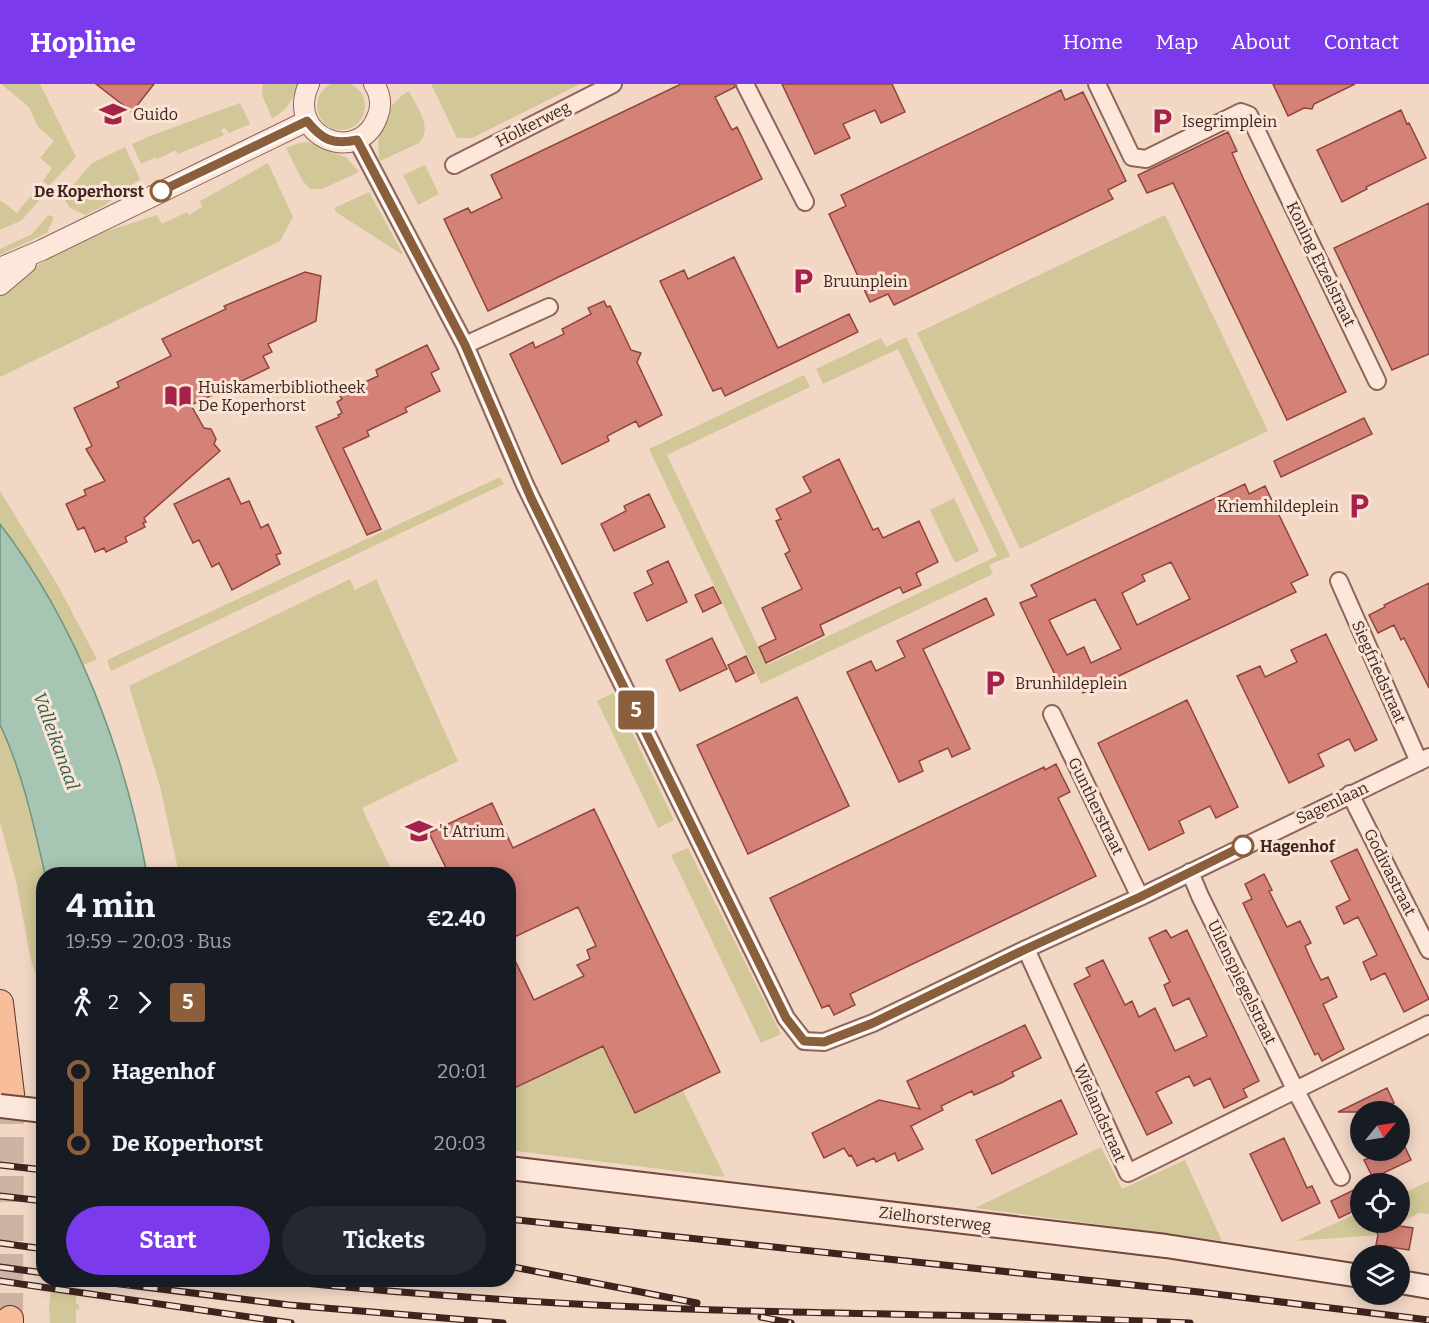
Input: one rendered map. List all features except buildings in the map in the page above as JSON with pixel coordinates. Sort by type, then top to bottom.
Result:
[{"type":"main road","points":[[0,1003],[6,1100],[36,1109]]},
{"type":"main road","name":"Zielhorsterweg","points":[[516,1169],[1166,1246],[1350,1274]]},
{"type":"main road","points":[[1410,1284],[1429,1287]]},
{"type":"street","points":[[309,84],[304,94],[303,108],[307,121],[316,133],[328,140],[343,143],[357,140],[367,133],[377,118],[380,100],[379,86]]},
{"type":"street","name":"Holkerweg","points":[[454,165],[613,84]]},
{"type":"street","points":[[745,84],[805,202]]},
{"type":"street","name":"Koning Etzelstraat","points":[[1097,84],[1132,157],[1146,159],[1241,112],[1249,115],[1377,381]]},
{"type":"street","points":[[0,268],[42,250],[307,121]]},
{"type":"street","name":"Sagenlaan","points":[[357,140],[465,345],[528,491],[786,1018],[804,1041],[824,1042],[873,1023],[1424,760]]},
{"type":"street","points":[[0,285],[42,250]]},
{"type":"street","points":[[465,345],[549,307]]},
{"type":"street","name":"Siegfriedstraat","points":[[1339,581],[1424,760]]},
{"type":"street","name":"Guntherstraat","points":[[1052,714],[1140,897]]},
{"type":"street","name":"Godivastraat","points":[[1350,794],[1429,950]]},
{"type":"street","name":"Uilenspiegelstraat","points":[[1190,872],[1296,1091]]},
{"type":"street","name":"Wielandstraat","points":[[1026,949],[1128,1173],[1429,1024]]},
{"type":"street","points":[[1296,1091],[1341,1177]]},
{"type":"shaded area","points":[[341,82],[358,89],[365,106],[358,123],[341,130],[324,123],[317,106],[324,89]]},
{"type":"shaded area","points":[[1,84],[40,84],[76,157],[49,186],[43,181],[52,168],[40,158],[54,141],[38,127],[29,107]]},
{"type":"shaded area","points":[[263,84],[298,84],[289,104],[272,118],[262,95]]},
{"type":"shaded area","points":[[431,84],[580,84],[472,138],[457,138]]},
{"type":"shaded area","points":[[409,91],[422,117],[425,131],[423,137],[419,143],[380,161],[379,141],[383,122],[394,104]]},
{"type":"shaded area","points":[[240,103],[250,124],[229,133],[225,128],[221,130],[224,135],[178,154],[176,150],[141,164],[132,144]]},
{"type":"shaded area","points":[[308,142],[347,158],[359,172],[322,189],[310,189],[302,180],[286,148]]},
{"type":"shaded area","points":[[125,147],[140,179],[105,205],[85,215],[70,208],[63,197],[92,163]]},
{"type":"shaded area","points":[[268,163],[293,217],[280,241],[0,377],[0,295],[38,265],[98,234],[157,215],[162,224],[187,212],[189,215],[202,207],[200,201]]},
{"type":"shaded area","points":[[425,165],[439,194],[418,205],[403,175]]},
{"type":"shaded area","points":[[369,192],[403,254],[336,212],[334,208]]},
{"type":"shaded area","points":[[33,193],[40,199],[22,220],[0,230],[0,200],[17,213]]},
{"type":"shaded area","points":[[48,215],[54,217],[47,233],[0,255],[0,249],[32,234]]},
{"type":"shaded area","points":[[1165,215],[1268,431],[1020,549],[917,333]]},
{"type":"shaded area","points":[[906,337],[1010,556],[989,565],[993,574],[761,684],[649,449],[804,375],[810,387],[667,455],[767,665],[997,556],[898,349],[823,384],[816,369],[881,338],[886,347]]},
{"type":"shaded area","points":[[500,477],[504,484],[111,671],[107,660]]},
{"type":"shaded area","points":[[0,491],[57,584],[97,659],[84,665],[17,546],[0,524]]},
{"type":"shaded area","points":[[954,498],[979,551],[955,563],[930,510]]},
{"type":"shaded area","points":[[350,579],[355,590],[376,579],[458,761],[362,808],[390,867],[177,867],[160,786],[129,686]]},
{"type":"shaded area","points":[[613,693],[674,820],[658,828],[597,701]]},
{"type":"shaded area","points":[[0,725],[21,779],[43,867],[36,867],[36,974],[31,960],[16,881],[0,823]]},
{"type":"shaded area","points":[[688,848],[781,1034],[761,1043],[671,855]]},
{"type":"shaded area","points":[[648,1019],[725,1177],[516,1151],[516,1081]]},
{"type":"shaded area","points":[[1101,1147],[1122,1189],[1185,1160],[1222,1241],[975,1208]]},
{"type":"shaded area","points":[[1429,1181],[1429,1214],[1419,1213],[1410,1218],[1410,1190]]},
{"type":"shaded area","points":[[1350,1217],[1350,1233],[1382,1233],[1378,1235],[1296,1241]]},
{"type":"shaded area","points":[[51,1287],[79,1287],[79,1323],[50,1323]]},
{"type":"water","name":"Valleikanaal","points":[[0,524],[52,604],[94,690],[125,781],[145,867],[43,867],[21,779],[0,725]]},
{"type":"pier","points":[[76,1287],[146,1287],[146,1314],[76,1304]]},
{"type":"pier","points":[[76,1309],[146,1319],[146,1323],[76,1323]]},
{"type":"tunnel","points":[[10,1319],[11,1094]]},
{"type":"railway","points":[[0,1165],[36,1169]]},
{"type":"railway","points":[[0,1196],[36,1200]]},
{"type":"railway","points":[[516,1220],[1199,1292],[1429,1320]]},
{"type":"railway","points":[[0,1243],[36,1248]]},
{"type":"railway","points":[[0,1267],[36,1272]]},
{"type":"railway","points":[[516,1268],[697,1303]]},
{"type":"railway","points":[[0,1281],[36,1286]]},
{"type":"railway","points":[[42,1287],[291,1323]]},
{"type":"railway","points":[[144,1287],[289,1305],[503,1323]]},
{"type":"railway","points":[[343,1287],[496,1299],[716,1310],[1190,1323]]},
{"type":"railway","points":[[761,1317],[791,1323]]},
{"type":"bus line","name":"5","points":[[161,191],[307,121],[316,133],[328,140],[343,143],[357,140],[465,345],[531,498],[786,1018],[804,1041],[824,1042],[873,1023],[1243,846]]},
{"type":"place","name":"Guido","points":[[113,114]]},
{"type":"place","name":"Isegrimplein","points":[[1162,121]]},
{"type":"place","name":"De Koperhorst","points":[[161,191]]},
{"type":"place","name":"Bruunplein","points":[[803,281]]},
{"type":"place","name":"Huiskamerbibliotheek De Koperhorst","points":[[178,396]]},
{"type":"place","name":"Kriemhildeplein","points":[[1359,506]]},
{"type":"place","name":"Brunhildeplein","points":[[995,683]]},
{"type":"place","name":"'t Atrium","points":[[419,831]]},
{"type":"place","name":"Hagenhof","points":[[1243,846]]}]
